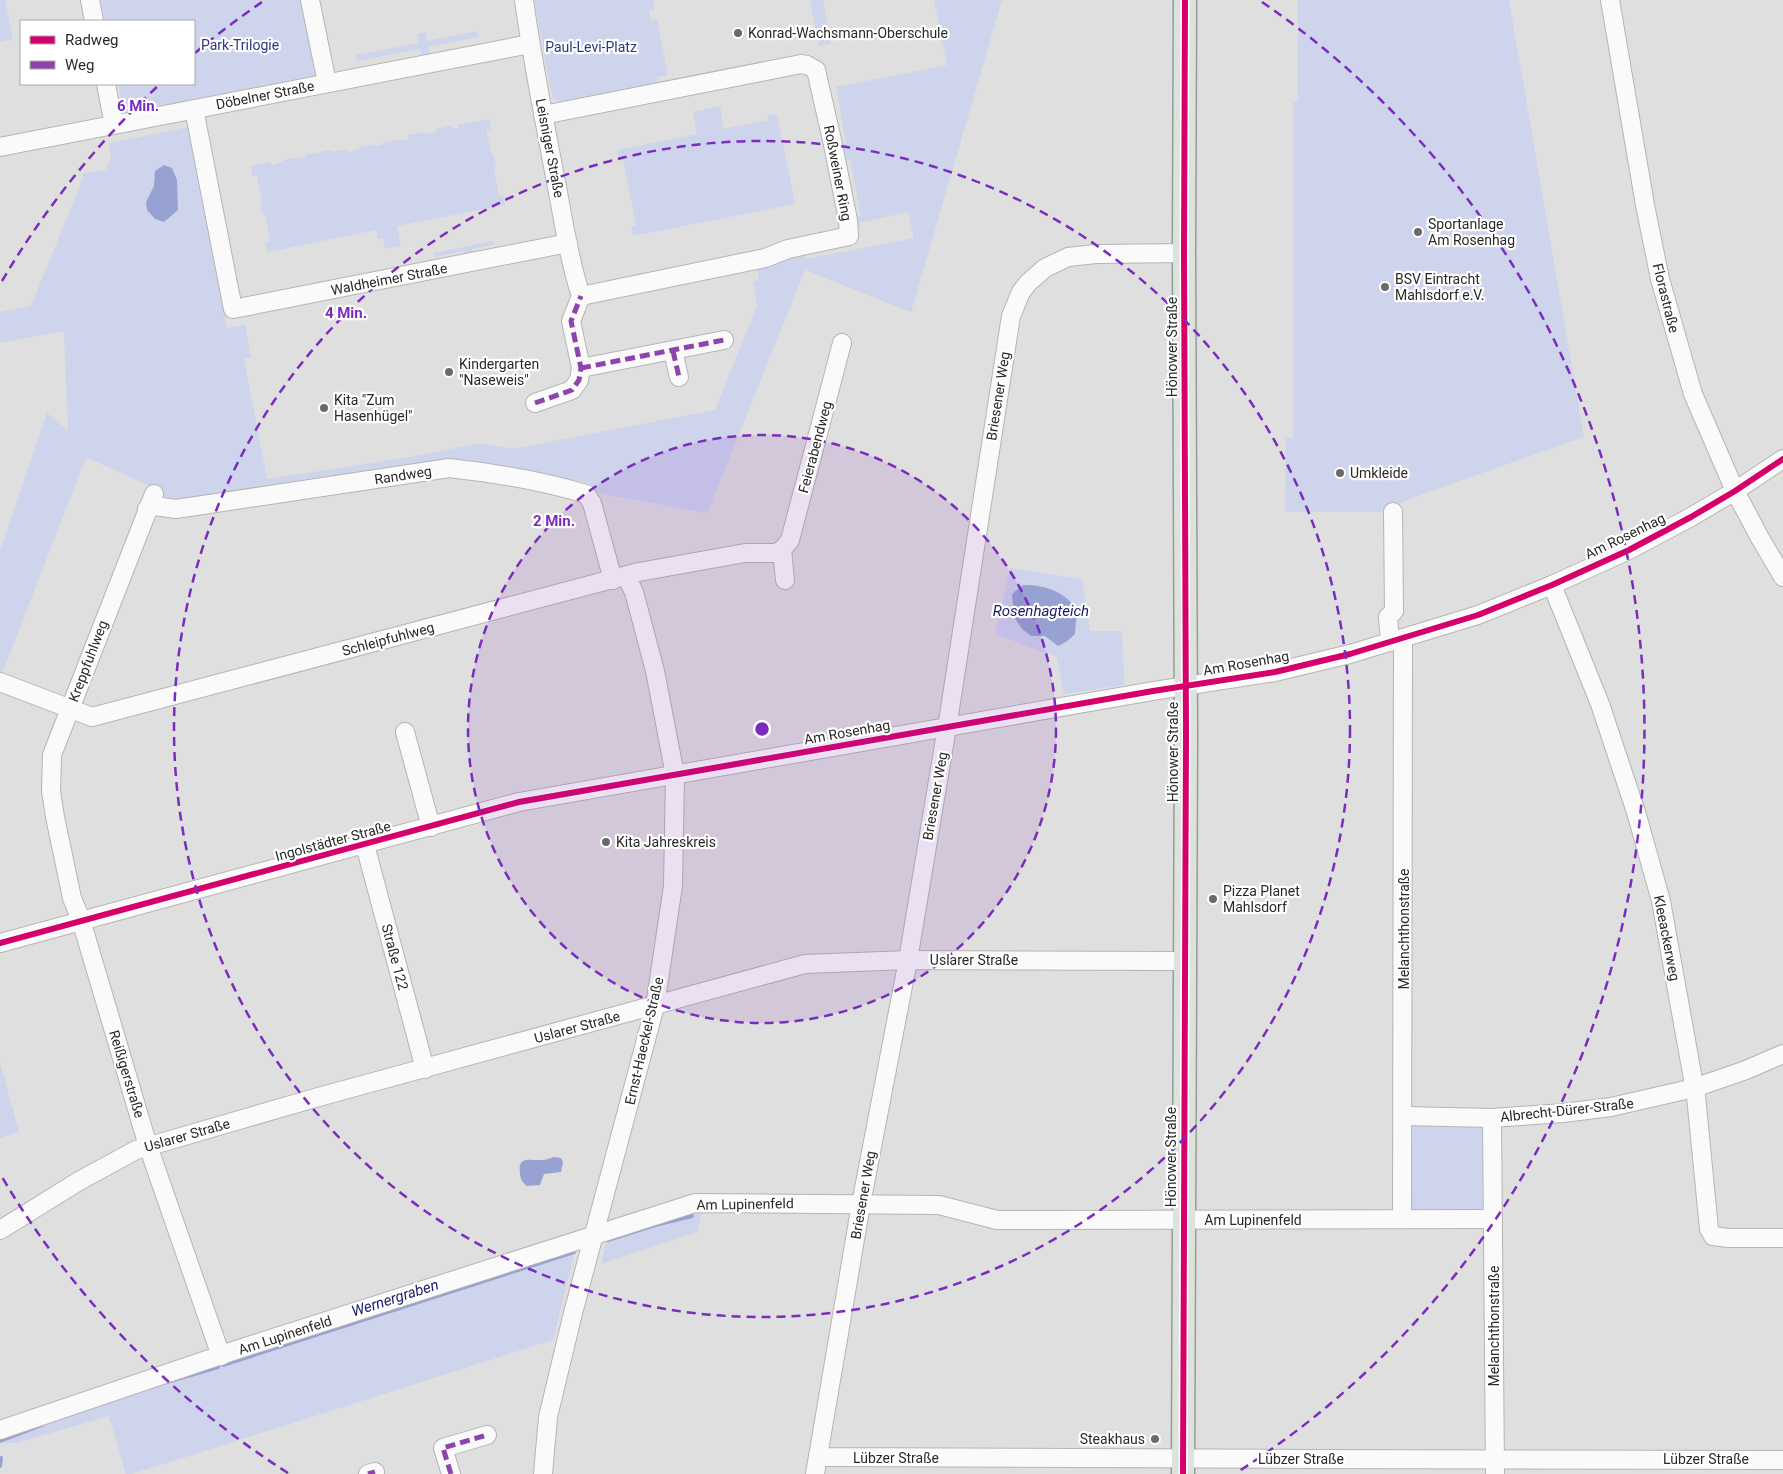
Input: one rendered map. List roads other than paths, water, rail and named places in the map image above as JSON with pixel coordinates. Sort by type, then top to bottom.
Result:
[{"type":"main road","name":"Hönower Straße","points":[[1183,1467],[1185,0]]},
{"type":"street","points":[[90,0],[94,20]]},
{"type":"street","points":[[310,0],[328,83]]},
{"type":"street","name":"Leisniger Straße","points":[[524,0],[543,115],[568,243],[581,296]]},
{"type":"street","name":"Florastraße","points":[[1610,0],[1644,205],[1660,279],[1692,394],[1735,491],[1783,577]]},
{"type":"street","name":"Döbelner Straße","points":[[0,147],[530,44]]},
{"type":"street","name":"Roßweiner Ring","points":[[543,115],[801,64],[816,70],[832,140],[848,220],[849,236],[788,249],[762,259],[581,296]]},
{"type":"street","points":[[106,85],[114,125]]},
{"type":"street","name":"Waldheimer Straße","points":[[194,109],[233,309],[568,243]]},
{"type":"street","name":"Briesener Weg","points":[[815,1474],[861,1204],[908,960],[947,727],[1011,316],[1021,292],[1037,274],[1068,257],[1096,254],[1184,253]]},
{"type":"street","points":[[534,403],[572,390],[579,380],[581,368],[570,321],[581,296]]},
{"type":"street","points":[[581,368],[724,340]]},
{"type":"street","name":"Feierabendweg","points":[[782,550],[790,540],[842,343]]},
{"type":"street","points":[[673,351],[679,377]]},
{"type":"street","name":"Am Rosenhag","points":[[675,775],[1275,672],[1350,654],[1478,615],[1552,585],[1629,550],[1691,517],[1783,459]]},
{"type":"street","name":"Randweg","points":[[150,502],[155,506],[176,509],[449,468],[469,470],[563,487],[586,494],[592,503],[619,578]]},
{"type":"street","name":"Kreppfuhlweg","points":[[55,818],[51,791],[52,755],[150,502]]},
{"type":"street","name":"Melanchthonstraße","points":[[1393,512],[1394,611],[1388,617],[1399,640],[1403,1116],[1402,1219]]},
{"type":"street","points":[[782,550],[785,580]]},
{"type":"street","name":"Schleipfuhlweg","points":[[0,682],[92,717],[638,572],[745,553],[775,553],[782,550]]},
{"type":"street","name":"Ernst-Haeckel-Straße","points":[[542,1474],[548,1417],[573,1313],[655,1006],[673,886],[675,775],[656,671],[634,592],[619,578]]},
{"type":"street","name":"Kleeackerweg","points":[[1552,585],[1600,704],[1636,812],[1662,901],[1694,1088],[1709,1230],[1714,1236],[1721,1237],[1783,1238]]},
{"type":"street","points":[[405,732],[431,827]]},
{"type":"street","name":"Ingolstädter Straße","points":[[0,943],[519,802],[675,775]]},
{"type":"street","name":"Reißigerstraße","points":[[55,818],[72,898],[81,920],[148,1146],[221,1356]]},
{"type":"street","name":"Straße 122","points":[[365,845],[425,1069]]},
{"type":"street","name":"Uslarer Straße","points":[[0,1230],[79,1181],[136,1150],[148,1146],[805,964],[908,960],[1185,961]]},
{"type":"street","name":"Albrecht-Dürer-Straße","points":[[1403,1116],[1492,1118],[1563,1113],[1611,1107],[1694,1088],[1746,1070],[1783,1054]]},
{"type":"street","name":"Melanchthonstraße","points":[[1492,1118],[1495,1466]]},
{"type":"street","name":"Am Lupinenfeld","points":[[0,1430],[221,1356],[695,1203],[939,1205],[997,1220],[1493,1219]]},
{"type":"street","points":[[451,1474],[443,1448],[487,1435]]},
{"type":"street","name":"Lübzer Straße","points":[[818,1456],[1183,1467],[1495,1466],[1783,1460]]},
{"type":"water","points":[[164,165],[172,168],[177,180],[178,210],[164,222],[155,219],[147,210],[146,202],[154,186],[155,171]]},
{"type":"water","name":"Rosenhagteich","points":[[1023,585],[1048,588],[1063,595],[1079,615],[1076,620],[1075,634],[1058,646],[1045,636],[1031,636],[1022,629],[1014,617],[1012,594]]},
{"type":"water","points":[[554,1157],[561,1158],[563,1162],[561,1172],[544,1174],[540,1185],[527,1186],[523,1182],[520,1177],[520,1167],[523,1161],[544,1160]]},
{"type":"waterway","name":"Wernergraben","points":[[608,1240],[655,1225],[692,1216]]},
{"type":"waterway","name":"Wernergraben","points":[[223,1365],[574,1252]]},
{"type":"waterway","name":"Wernergraben","points":[[167,1382],[218,1367]]},
{"type":"waterway","name":"Wernergraben","points":[[0,1441],[42,1425]]},
{"type":"waterway","name":"Wernergraben","points":[[0,1466],[1,1458]]},
{"type":"place","name":"Konrad-Wachsmann-Oberschule","points":[[738,33]]},
{"type":"place","name":"Sportanlage Am Rosenhag","points":[[1418,232]]},
{"type":"place","name":"BSV Eintracht Mahlsdorf e.V.","points":[[1385,287]]},
{"type":"place","name":"Kindergarten \"Naseweis\"","points":[[449,372]]},
{"type":"place","name":"Kita \"Zum Hasenhügel\"","points":[[324,408]]},
{"type":"place","name":"Umkleide","points":[[1340,473]]},
{"type":"place","name":"Kita Jahreskreis","points":[[606,842]]},
{"type":"place","name":"Pizza Planet Mahlsdorf","points":[[1213,899]]},
{"type":"place","name":"Steakhaus","points":[[1155,1439]]},
{"type":"park label","name":"Park-Trilogie","points":[[240,45]]},
{"type":"park label","name":"Paul-Levi-Platz","points":[[591,47]]}]
